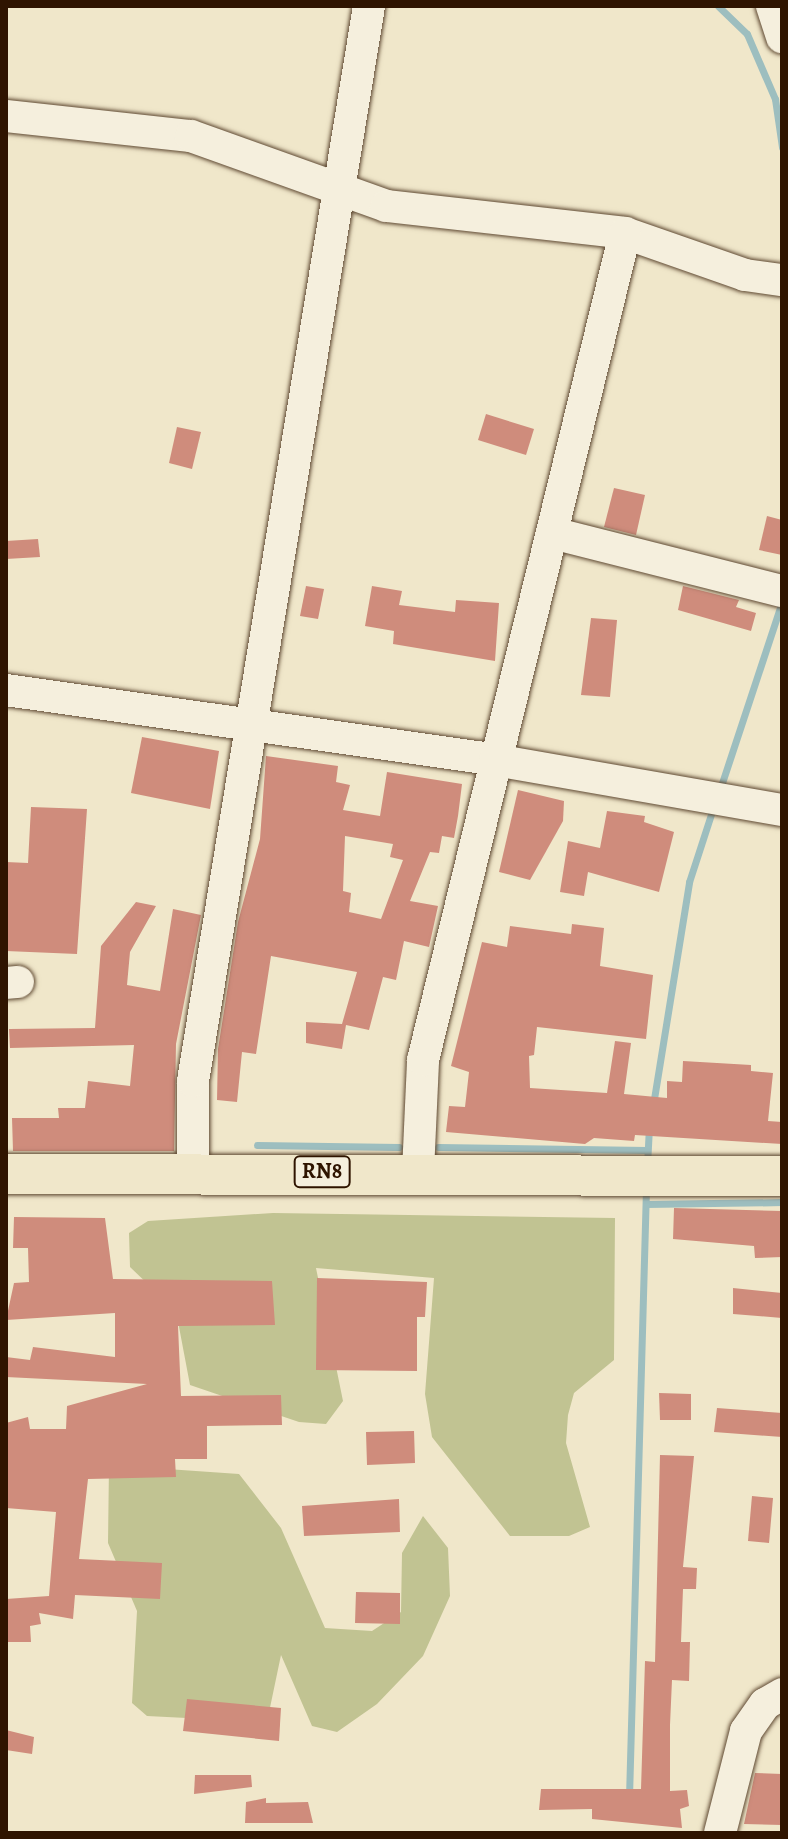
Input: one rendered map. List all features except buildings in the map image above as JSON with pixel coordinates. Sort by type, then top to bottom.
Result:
[{"type":"main road","name":"RN8","points":[[6,1174],[418,1172],[782,1176]]},
{"type":"street","points":[[193,1172],[193,1081],[369,6]]},
{"type":"street","points":[[772,6],[782,37]]},
{"type":"street","points":[[6,116],[191,136],[386,206],[625,233],[745,275],[782,280]]},
{"type":"street","points":[[418,1172],[423,1060],[625,233]]},
{"type":"street","points":[[552,533],[782,591]]},
{"type":"street","points":[[6,690],[495,760],[782,810]]},
{"type":"street","points":[[720,1833],[746,1731],[765,1704],[782,1694]]},
{"type":"green space","points":[[273,1213],[615,1218],[614,1360],[574,1393],[568,1415],[566,1443],[590,1527],[569,1536],[510,1536],[432,1437],[425,1394],[434,1278],[316,1268],[343,1401],[326,1424],[299,1422],[190,1385],[176,1311],[130,1267],[129,1233],[148,1221]]},
{"type":"green space","points":[[109,1465],[239,1474],[281,1528],[325,1628],[372,1631],[401,1612],[402,1553],[423,1516],[448,1548],[450,1596],[423,1656],[377,1704],[337,1732],[312,1726],[281,1655],[267,1722],[147,1716],[132,1703],[137,1611],[108,1543]]},
{"type":"waterway","points":[[718,6],[747,34],[775,99],[782,147]]},
{"type":"waterway","points":[[720,789],[782,602]]},
{"type":"waterway","points":[[653,1105],[689,882],[714,805]]},
{"type":"waterway","points":[[647,1165],[649,1129]]},
{"type":"waterway","points":[[257,1145],[399,1147]]},
{"type":"waterway","points":[[438,1147],[647,1150]]},
{"type":"waterway","points":[[629,1797],[646,1189]]},
{"type":"waterway","points":[[646,1204],[782,1202]]}]
